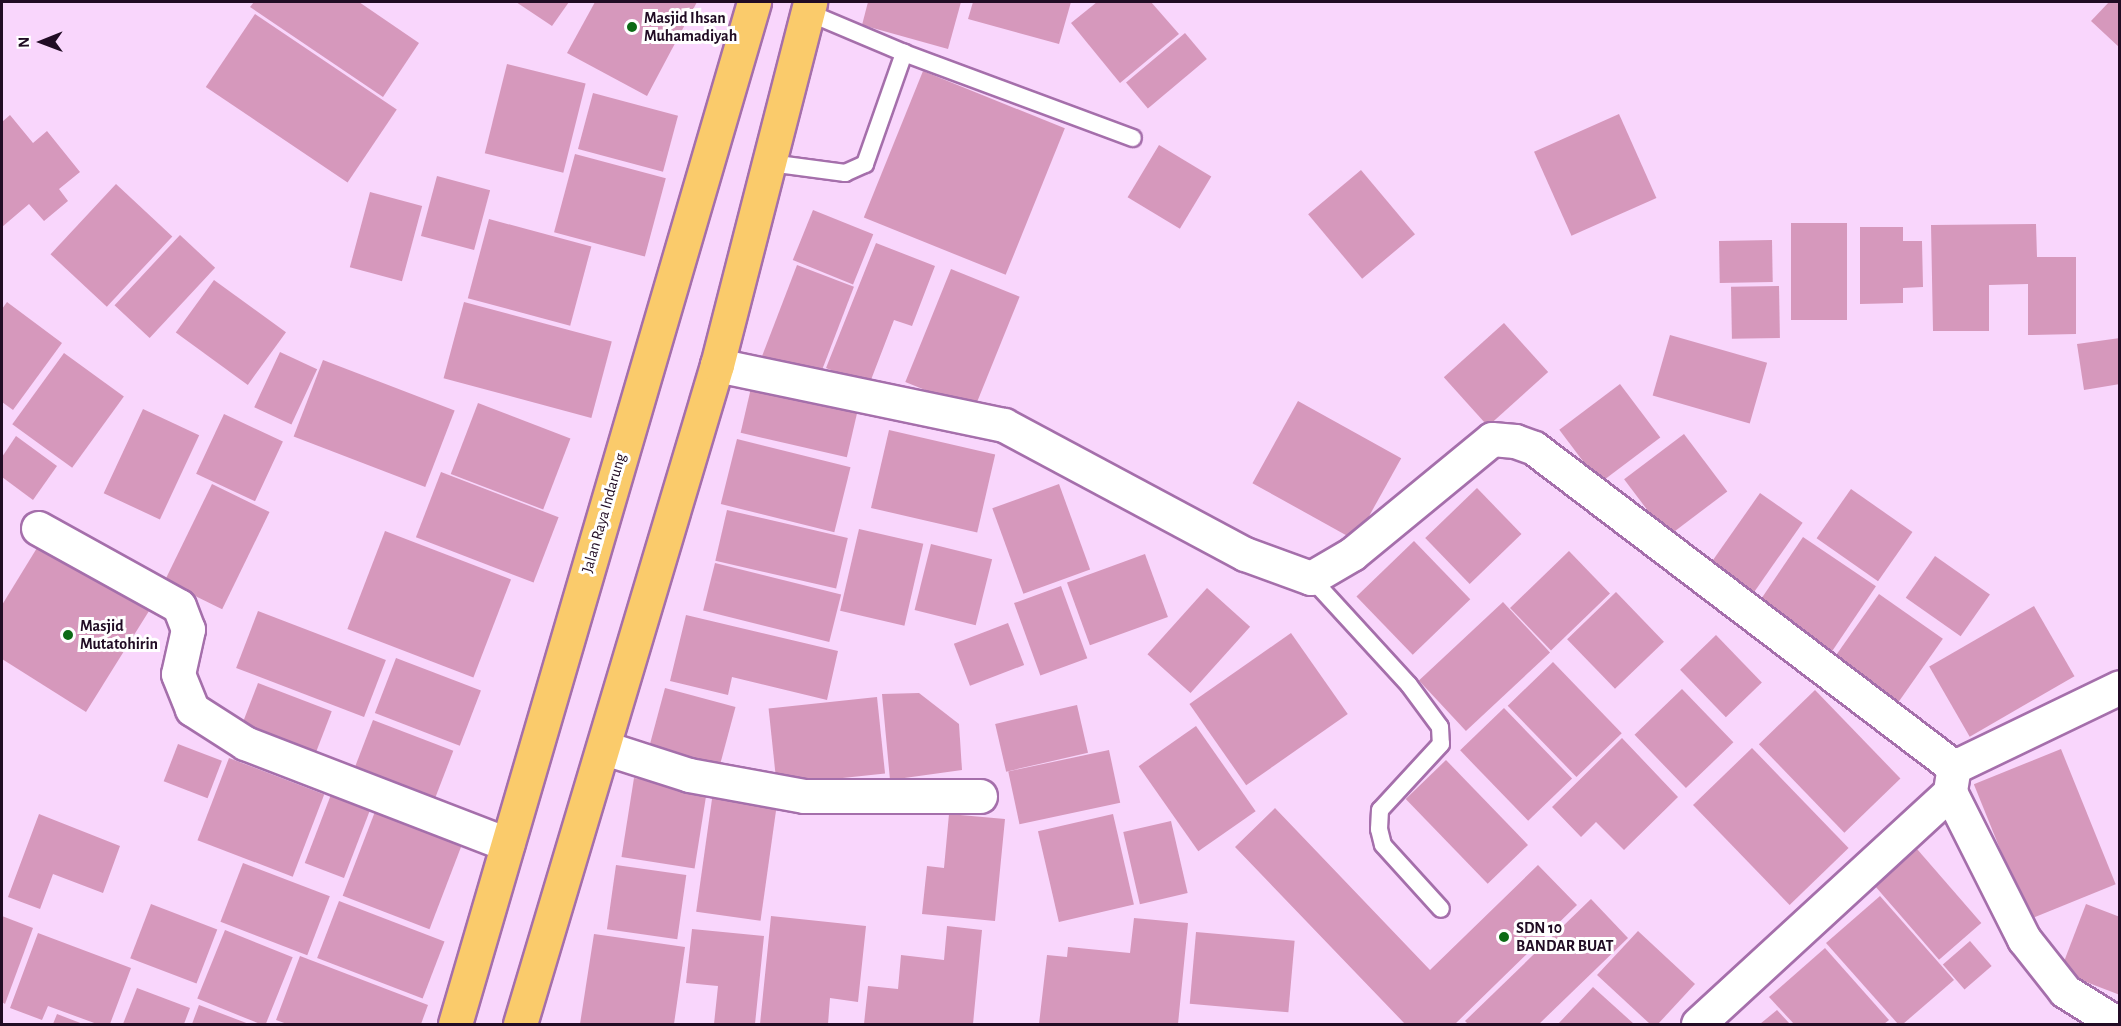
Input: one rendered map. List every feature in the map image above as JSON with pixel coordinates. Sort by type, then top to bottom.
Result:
[{"type":"highway","name":"Jalan Raya Indarung","points":[[455,1024],[754,2]]},
{"type":"highway","points":[[520,1024],[605,748],[717,365],[809,7]]},
{"type":"street","points":[[717,365],[1004,425],[1245,554],[1311,578],[1352,554],[1492,439],[1515,441],[1534,448],[1952,779],[2024,939],[2065,991],[2118,1024]]},
{"type":"street","points":[[38,528],[179,606],[189,628],[178,674],[192,709],[246,742],[507,844]]},
{"type":"street","points":[[1698,1024],[1952,779],[2120,687]]},
{"type":"street","points":[[605,748],[689,775],[804,796],[980,796]]},
{"type":"lane","points":[[809,7],[904,53],[1133,138]]},
{"type":"lane","points":[[770,163],[845,173],[865,164],[904,53]]},
{"type":"lane","points":[[1311,578],[1409,685],[1440,727],[1441,744],[1380,810],[1379,829],[1383,845],[1441,909]]},
{"type":"building","points":[[254,2],[359,2],[419,43],[383,97],[250,7]]},
{"type":"building","points":[[516,2],[569,2],[552,26]]},
{"type":"building","name":"Masjid Ihsan Muhamadiyah","points":[[595,2],[697,2],[647,96],[567,53]]},
{"type":"building","points":[[868,2],[961,2],[948,49],[862,25]]},
{"type":"building","points":[[973,2],[1071,2],[1059,44],[968,19]]},
{"type":"building","points":[[1097,2],[1151,2],[1179,34],[1120,83],[1071,23]]},
{"type":"building","points":[[2109,2],[2120,2],[2120,48],[2091,21]]},
{"type":"building","points":[[255,14],[397,110],[348,183],[206,87]]},
{"type":"building","points":[[1185,33],[1207,59],[1148,109],[1126,82]]},
{"type":"building","points":[[507,64],[586,84],[563,173],[485,153]]},
{"type":"building","points":[[923,71],[1065,128],[1006,275],[864,217]]},
{"type":"building","points":[[593,93],[678,116],[663,172],[578,149]]},
{"type":"building","points":[[1619,114],[1656,198],[1571,236],[1534,152]]},
{"type":"building","points":[[10,115],[33,143],[47,131],[80,172],[59,189],[68,201],[44,221],[29,204],[2,227],[2,122]]},
{"type":"building","points":[[1159,145],[1211,176],[1180,229],[1128,197]]},
{"type":"building","points":[[575,154],[666,178],[645,257],[554,232]]},
{"type":"building","points":[[1361,170],[1415,234],[1362,279],[1308,214]]},
{"type":"building","points":[[437,176],[490,190],[474,250],[421,236]]},
{"type":"building","points":[[116,184],[172,237],[107,307],[51,254]]},
{"type":"building","points":[[370,192],[422,206],[402,281],[350,267]]},
{"type":"building","points":[[813,210],[873,234],[853,284],[793,260]]},
{"type":"building","points":[[489,219],[591,246],[570,326],[468,298]]},
{"type":"building","points":[[1791,223],[1847,223],[1847,320],[1791,320]]},
{"type":"building","points":[[2036,224],[2037,257],[2076,257],[2076,334],[2028,335],[2028,284],[1989,285],[1989,331],[1933,331],[1931,225]]},
{"type":"building","points":[[1860,227],[1903,227],[1903,241],[1922,241],[1923,287],[1903,288],[1903,303],[1860,304]]},
{"type":"building","points":[[180,235],[215,268],[150,338],[115,305]]},
{"type":"building","points":[[1772,240],[1773,282],[1720,283],[1719,241]]},
{"type":"building","points":[[876,243],[935,266],[912,326],[894,320],[869,385],[826,368]]},
{"type":"building","points":[[797,265],[854,287],[817,382],[760,360]]},
{"type":"building","points":[[951,269],[1020,297],[974,410],[905,382]]},
{"type":"building","points":[[214,280],[286,332],[248,385],[176,333]]},
{"type":"building","points":[[1779,286],[1780,338],[1732,339],[1731,287]]},
{"type":"building","points":[[7,302],[62,343],[13,410],[2,402],[2,309]]},
{"type":"building","points":[[464,302],[612,342],[591,418],[444,378]]},
{"type":"building","points":[[1504,323],[1548,372],[1488,426],[1444,377]]},
{"type":"building","points":[[1670,335],[1767,363],[1750,423],[1653,396]]},
{"type":"building","points":[[2120,338],[2120,384],[2084,390],[2077,344]]},
{"type":"building","points":[[280,352],[317,369],[291,425],[254,407]]},
{"type":"building","points":[[64,353],[124,396],[72,468],[12,424]]},
{"type":"building","points":[[323,360],[455,411],[425,487],[294,437]]},
{"type":"building","points":[[1620,384],[1660,438],[1600,483],[1559,430]]},
{"type":"building","points":[[751,388],[857,413],[847,457],[741,433]]},
{"type":"building","points":[[1298,401],[1401,458],[1356,540],[1252,483]]},
{"type":"building","points":[[478,403],[570,438],[543,509],[451,474]]},
{"type":"building","points":[[143,409],[199,435],[160,519],[104,493]]},
{"type":"building","points":[[224,414],[283,441],[255,501],[196,474]]},
{"type":"building","points":[[889,430],[995,455],[977,532],[871,508]]},
{"type":"building","points":[[1684,434],[1727,492],[1667,537],[1624,479]]},
{"type":"building","points":[[16,436],[57,466],[33,500],[2,477],[2,457]]},
{"type":"building","points":[[737,439],[851,467],[834,532],[721,504]]},
{"type":"building","points":[[441,472],[559,517],[534,583],[416,537]]},
{"type":"building","points":[[212,484],[270,512],[222,609],[165,581]]},
{"type":"building","points":[[1059,484],[1090,570],[1023,594],[992,508]]},
{"type":"building","points":[[1477,488],[1521,534],[1470,584],[1425,538]]},
{"type":"building","points":[[1851,489],[1912,532],[1878,581],[1817,538]]},
{"type":"building","points":[[1760,493],[1803,523],[1750,598],[1707,568]]},
{"type":"building","points":[[727,510],[848,538],[836,589],[715,561]]},
{"type":"building","points":[[859,529],[923,544],[904,626],[840,611]]},
{"type":"building","points":[[385,531],[511,579],[473,677],[347,629]]},
{"type":"building","points":[[1803,537],[1876,586],[1831,653],[1758,603]]},
{"type":"building","points":[[1414,541],[1470,599],[1413,655],[1356,597]]},
{"type":"building","name":"Masjid Mutatohirin","points":[[40,543],[149,611],[86,712],[2,659],[2,605]]},
{"type":"building","points":[[931,544],[992,559],[976,625],[915,610]]},
{"type":"building","points":[[1569,551],[1610,593],[1551,650],[1510,608]]},
{"type":"building","points":[[1145,554],[1168,617],[1090,645],[1067,582]]},
{"type":"building","points":[[1935,556],[1990,594],[1961,636],[1906,598]]},
{"type":"building","points":[[715,563],[841,594],[829,642],[703,611]]},
{"type":"building","points":[[1061,586],[1087,658],[1040,675],[1014,603]]},
{"type":"building","points":[[1207,588],[1250,627],[1191,693],[1147,654]]},
{"type":"building","points":[[1616,592],[1664,642],[1615,689],[1567,639]]},
{"type":"building","points":[[1879,594],[1943,639],[1896,705],[1833,660]]},
{"type":"building","points":[[1503,602],[1550,652],[1466,731],[1419,680]]},
{"type":"building","points":[[2034,606],[2074,676],[1970,737],[1929,666]]},
{"type":"building","points":[[258,611],[386,660],[364,717],[236,668]]},
{"type":"building","points":[[686,615],[838,651],[827,700],[732,677],[728,695],[670,681]]},
{"type":"building","points":[[1008,623],[1024,665],[970,686],[954,644]]},
{"type":"building","points":[[1291,633],[1348,714],[1246,785],[1189,704]]},
{"type":"building","points":[[1716,635],[1762,682],[1726,717],[1680,670]]},
{"type":"building","points":[[396,658],[481,691],[460,746],[375,713]]},
{"type":"building","points":[[1553,662],[1622,733],[1576,777],[1508,706]]},
{"type":"building","points":[[258,683],[332,711],[315,756],[241,728]]},
{"type":"building","points":[[665,688],[736,707],[719,770],[648,751]]},
{"type":"building","points":[[1682,689],[1733,742],[1686,788],[1635,735]]},
{"type":"building","points":[[1815,690],[1900,778],[1844,833],[1759,744]]},
{"type":"building","points":[[919,693],[959,724],[962,770],[890,780],[882,694]]},
{"type":"building","points":[[877,697],[885,774],[777,785],[769,708]]},
{"type":"building","points":[[1077,705],[1088,753],[1006,772],[995,724]]},
{"type":"building","points":[[1504,708],[1572,778],[1528,821],[1460,750]]},
{"type":"building","points":[[373,720],[453,751],[432,807],[351,776]]},
{"type":"building","points":[[1196,726],[1256,811],[1198,851],[1139,766]]},
{"type":"building","points":[[1622,738],[1678,797],[1624,850],[1596,822],[1581,837],[1552,807]]},
{"type":"building","points":[[178,744],[222,761],[208,798],[164,781]]},
{"type":"building","points":[[1752,748],[1849,848],[1790,905],[1693,805]]},
{"type":"building","points":[[2061,749],[2116,884],[2029,920],[1974,784]]},
{"type":"building","points":[[1109,750],[1120,803],[1019,824],[1008,771]]},
{"type":"building","points":[[229,758],[324,795],[293,877],[197,840]]},
{"type":"building","points":[[1446,760],[1528,845],[1488,884],[1406,799]]},
{"type":"building","points":[[634,778],[707,790],[695,869],[621,857]]},
{"type":"building","points":[[332,792],[371,807],[344,878],[305,863]]},
{"type":"building","points":[[713,792],[777,801],[761,921],[696,912]]},
{"type":"building","name":"SDN 10 BANDAR BUAT","points":[[1275,808],[1430,970],[1538,865],[1577,905],[1455,1024],[1405,1024],[1235,847]]},
{"type":"building","points":[[376,809],[463,842],[429,929],[343,896]]},
{"type":"building","points":[[39,814],[120,846],[103,893],[53,874],[40,909],[8,897]]},
{"type":"building","points":[[949,814],[1005,819],[995,921],[922,914],[927,866],[944,868]]},
{"type":"building","points":[[1113,814],[1134,905],[1059,922],[1038,831]]},
{"type":"building","points":[[1171,821],[1188,893],[1140,904],[1123,832]]},
{"type":"building","points":[[1917,849],[1981,923],[1939,960],[1875,886]]},
{"type":"building","points":[[243,863],[330,896],[307,955],[220,922]]},
{"type":"building","points":[[616,865],[686,875],[677,939],[607,929]]},
{"type":"building","points":[[1880,896],[1954,980],[1903,1024],[1898,1024],[1826,943]]},
{"type":"building","points":[[1591,899],[1628,938],[1539,1024],[1468,1024],[1465,1021]]},
{"type":"building","points":[[339,901],[444,941],[423,998],[317,958]]},
{"type":"building","points":[[151,904],[217,929],[196,984],[130,958]]},
{"type":"building","points":[[2086,904],[2120,917],[2120,995],[2060,972]]},
{"type":"building","points":[[2,916],[33,928],[5,1004],[2,1002]]},
{"type":"building","points":[[771,916],[866,926],[858,1002],[830,998],[828,1024],[760,1024]]},
{"type":"building","points":[[1134,918],[1188,923],[1178,1024],[1039,1024],[1047,955],[1067,957],[1068,947],[1130,953]]},
{"type":"building","points":[[947,926],[982,930],[973,1024],[864,1024],[868,986],[898,989],[901,955],[944,960]]},
{"type":"building","points":[[692,929],[764,936],[755,1024],[714,1024],[718,986],[686,983]]},
{"type":"building","points":[[225,930],[293,957],[266,1024],[260,1024],[197,999]]},
{"type":"building","points":[[1638,931],[1695,984],[1658,1024],[1650,1024],[1597,975]]},
{"type":"building","points":[[1196,932],[1295,941],[1288,1012],[1190,1004]]},
{"type":"building","points":[[38,933],[131,968],[110,1024],[97,1024],[48,1006],[42,1020],[10,1008]]},
{"type":"building","points":[[594,934],[685,947],[674,1024],[580,1024]]},
{"type":"building","points":[[1970,941],[1992,966],[1964,990],[1943,965]]},
{"type":"building","points":[[1825,948],[1889,1020],[1884,1024],[1794,1024],[1769,997]]},
{"type":"building","points":[[300,956],[428,1005],[421,1024],[287,1024],[276,1020]]},
{"type":"building","points":[[1593,987],[1634,1024],[1558,1024]]},
{"type":"building","points":[[137,988],[190,1008],[184,1024],[123,1024]]},
{"type":"building","points":[[199,1005],[249,1024],[192,1024]]},
{"type":"building","points":[[1777,1010],[1790,1024],[1760,1024]]},
{"type":"building","points":[[57,1014],[83,1024],[53,1024]]},
{"type":"place","name":"Masjid Ihsan Muhamadiyah","points":[[632,27]]},
{"type":"place","name":"Masjid Mutatohirin","points":[[68,635]]},
{"type":"place","name":"SDN 10 BANDAR BUAT","points":[[1504,937]]}]
